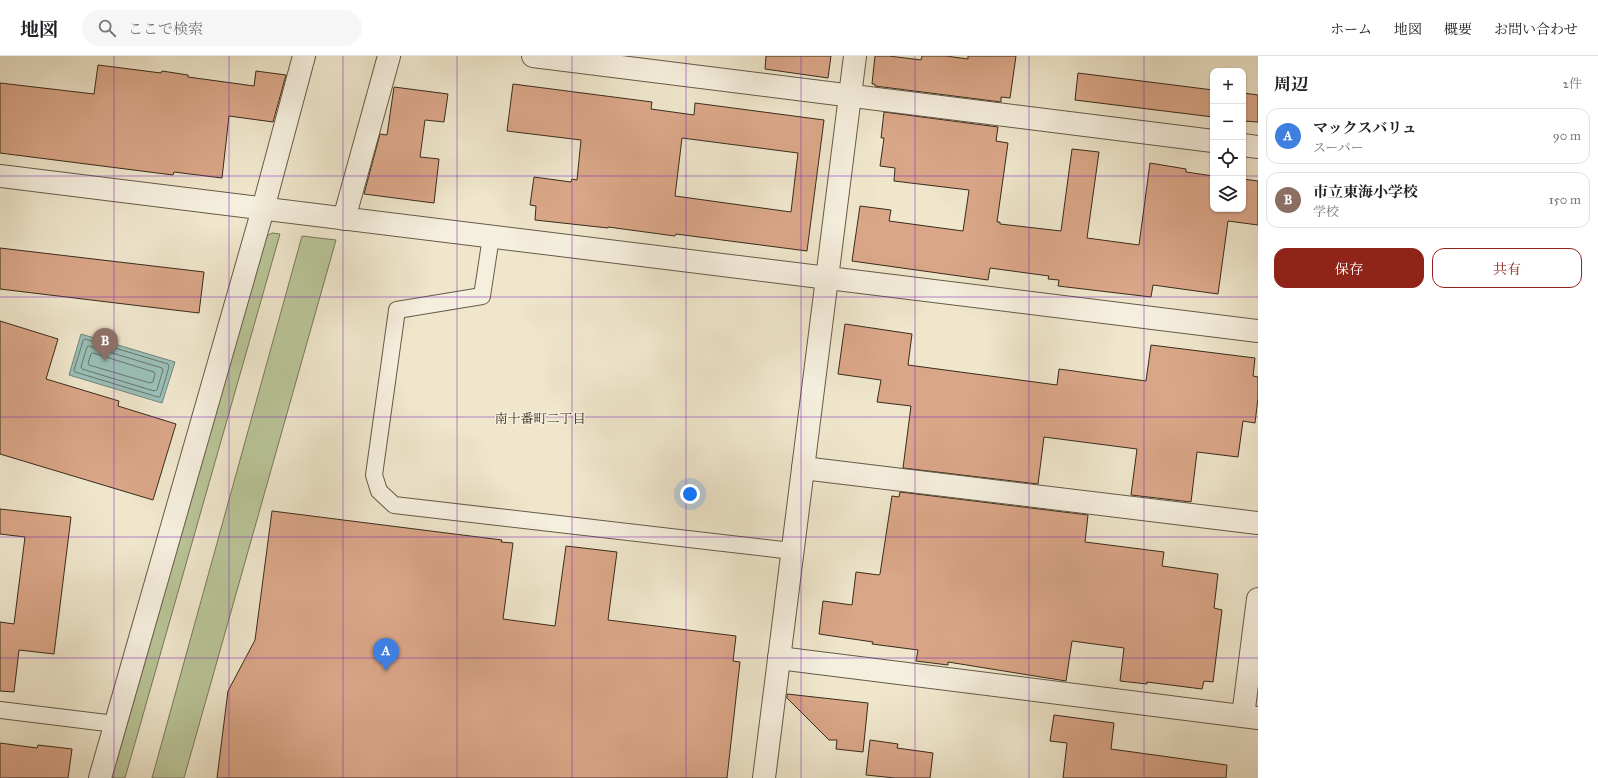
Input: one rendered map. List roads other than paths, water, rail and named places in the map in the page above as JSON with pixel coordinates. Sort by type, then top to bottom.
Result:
[{"type":"street","points":[[100,778],[263,208],[304,56]]},
{"type":"street","points":[[344,220],[389,56]]},
{"type":"street","points":[[533,56],[1210,141]]},
{"type":"street","points":[[764,778],[855,56]]},
{"type":"street","points":[[1246,145],[1258,147]]},
{"type":"street","points":[[0,176],[263,208],[344,220],[1258,331]]},
{"type":"street","points":[[803,468],[1258,523]]},
{"type":"street","points":[[779,658],[1251,717],[1258,599]]},
{"type":"lane","points":[[491,237],[482,296],[397,310],[374,475],[379,491],[394,505],[792,551]]},
{"type":"lane","points":[[0,710],[115,724]]},
{"type":"water","points":[[81,334],[175,362],[162,403],[69,375]]},
{"type":"place","name":"市立東海小学校","points":[[105,361]]},
{"type":"place","name":"マックスバリュ","points":[[386,671]]},
{"type":"district","name":"南十番町二丁目","points":[[540,419]]}]
